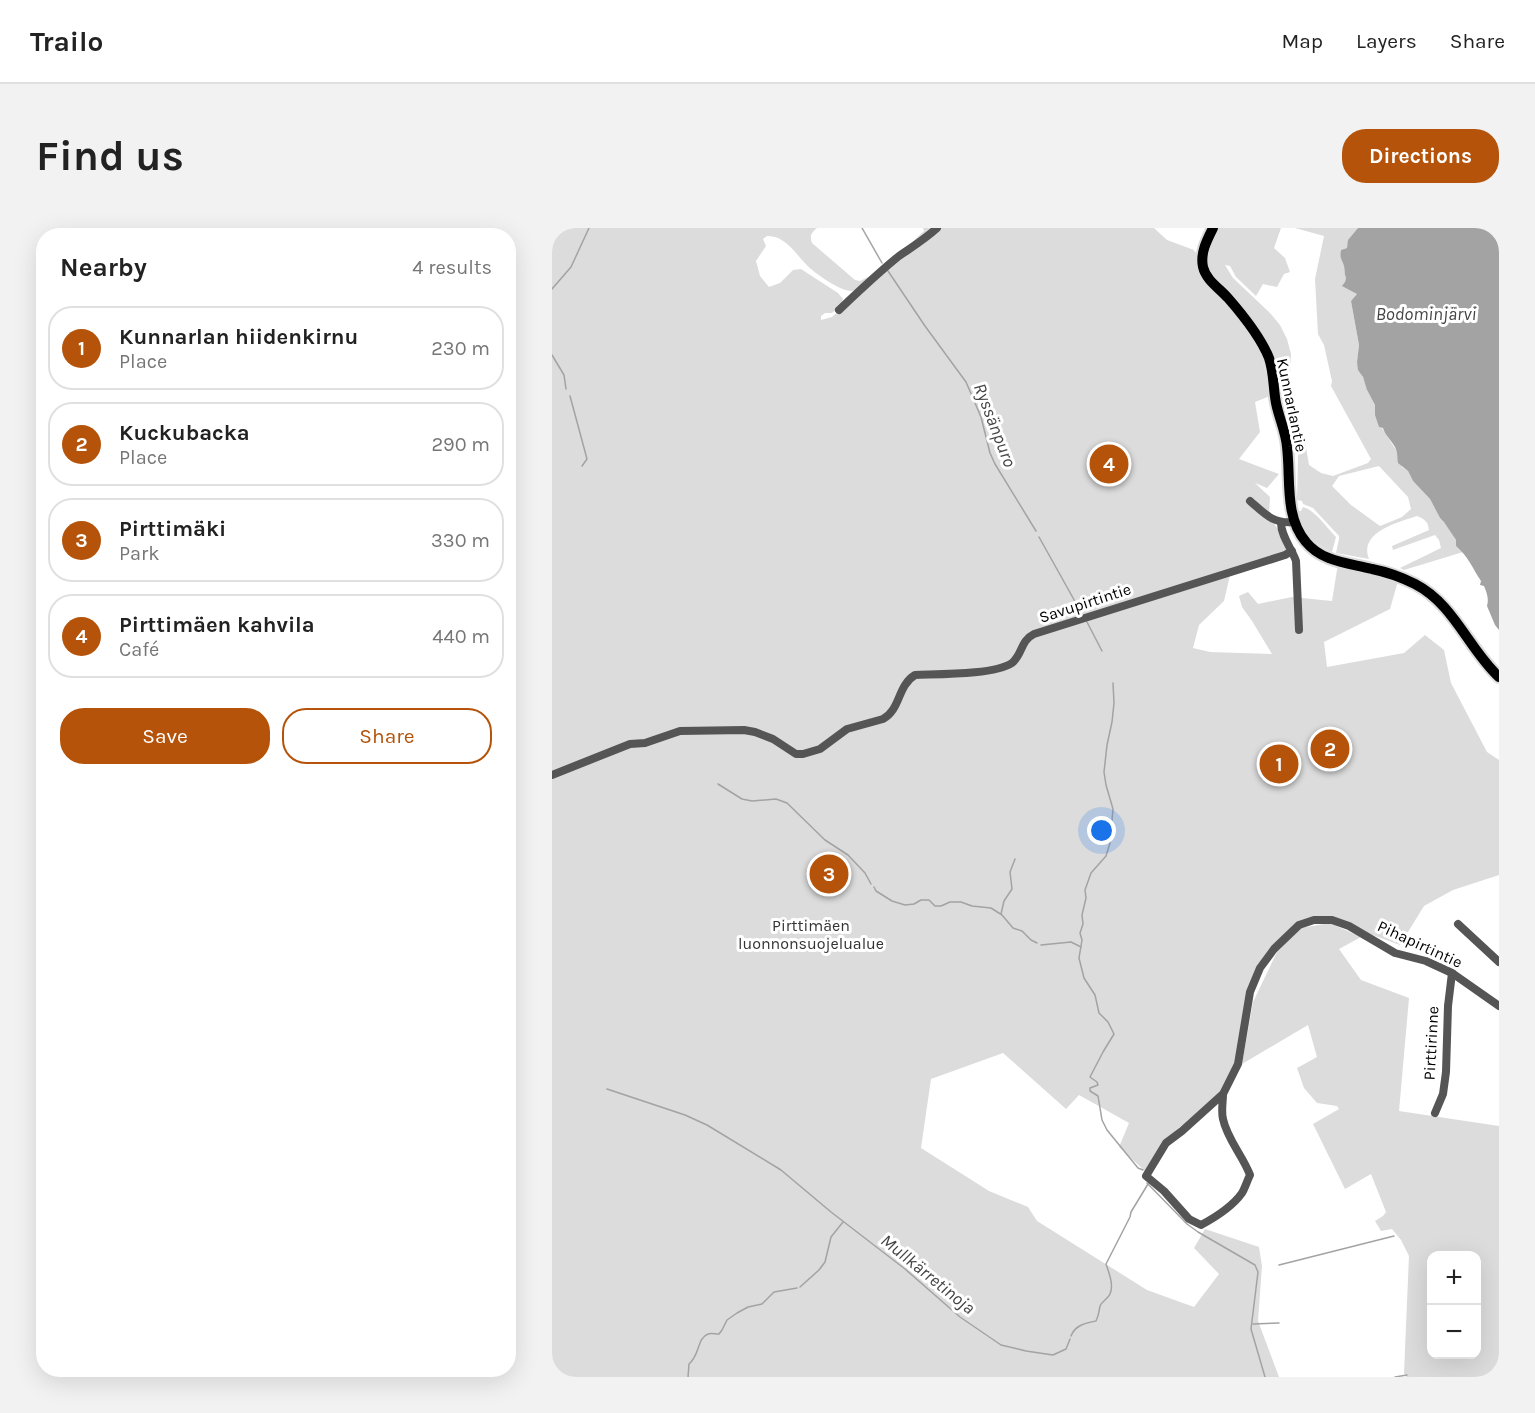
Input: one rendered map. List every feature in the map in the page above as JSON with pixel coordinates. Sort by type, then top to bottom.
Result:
[{"type":"main road","name":"Kunnarlantie","points":[[1213,228],[1204,249],[1203,267],[1209,278],[1241,313],[1269,358],[1276,404],[1287,442],[1291,504],[1298,531],[1307,544],[1325,556],[1339,562],[1385,572],[1415,584],[1435,597],[1451,614],[1483,660],[1499,677]]},
{"type":"street","points":[[838,310],[887,266],[913,245],[927,238],[937,228]]},
{"type":"street","points":[[1250,501],[1273,520],[1281,523],[1294,522]]},
{"type":"street","points":[[1281,523],[1281,530],[1296,561],[1299,630]]},
{"type":"street","name":"Savupirtintie","points":[[552,776],[630,744],[645,743],[680,731],[744,730],[773,739],[796,754],[820,749],[847,729],[887,717],[893,711],[904,686],[915,675],[993,670],[1006,667],[1015,661],[1028,638],[1034,634],[1285,555],[1292,550]]},
{"type":"street","name":"Pihapirtintie","points":[[1223,1094],[1222,1118],[1250,1175],[1243,1192],[1235,1201],[1201,1225],[1189,1219],[1164,1191],[1146,1176],[1166,1143],[1223,1094],[1238,1064],[1250,992],[1260,968],[1274,949],[1299,925],[1314,920],[1332,920],[1349,926],[1395,953],[1426,961],[1452,974],[1499,1006]]},
{"type":"street","points":[[1458,924],[1499,962]]},
{"type":"street","name":"Pirttirinne","points":[[1435,1113],[1443,1094],[1446,1072],[1448,1006],[1452,974]]},
{"type":"green space","name":"Pirttimäen luonnonsuojelualue","points":[[552,228],[817,228],[811,234],[812,243],[855,280],[860,281],[870,276],[857,288],[848,291],[825,279],[807,265],[789,245],[776,237],[767,236],[763,239],[766,246],[756,261],[760,276],[769,287],[780,283],[793,270],[801,269],[838,293],[843,299],[841,305],[832,313],[825,313],[821,316],[821,320],[832,317],[924,231],[923,228],[1154,228],[1167,240],[1197,253],[1203,274],[1237,316],[1261,351],[1270,396],[1255,402],[1260,432],[1239,459],[1279,474],[1267,488],[1255,483],[1270,497],[1269,516],[1294,553],[1230,575],[1224,601],[1199,625],[1193,648],[1210,652],[1272,654],[1242,607],[1239,596],[1248,592],[1258,604],[1292,597],[1332,601],[1338,564],[1398,581],[1390,609],[1324,642],[1327,667],[1404,653],[1425,635],[1444,650],[1451,683],[1487,752],[1499,760],[1499,875],[1453,890],[1424,906],[1400,945],[1333,918],[1300,923],[1258,964],[1235,1062],[1219,1093],[1165,1140],[1146,1172],[1119,1147],[1129,1123],[1079,1095],[1066,1109],[1003,1053],[931,1079],[921,1148],[989,1191],[1028,1207],[1037,1221],[1147,1290],[1194,1307],[1219,1274],[1194,1248],[1205,1229],[1259,1247],[1262,1266],[1258,1321],[1279,1377],[552,1377]]},
{"type":"green space","points":[[1216,228],[1281,228],[1274,248],[1285,258],[1290,272],[1284,274],[1277,287],[1263,284],[1256,296],[1236,277],[1230,266],[1225,265],[1233,278],[1270,313],[1280,325],[1287,339],[1291,354],[1289,392],[1300,432],[1296,454],[1291,455],[1272,362],[1209,272],[1206,259]]},
{"type":"green space","points":[[1295,228],[1358,228],[1347,248],[1341,250],[1340,255],[1346,278],[1343,284],[1357,294],[1351,301],[1359,345],[1357,362],[1375,405],[1379,427],[1382,428],[1396,450],[1402,467],[1408,471],[1413,481],[1430,499],[1456,540],[1456,546],[1463,552],[1404,570],[1400,568],[1441,548],[1435,535],[1393,550],[1392,546],[1429,530],[1426,521],[1417,516],[1391,525],[1375,535],[1369,542],[1367,550],[1369,559],[1336,553],[1339,536],[1313,508],[1297,500],[1298,456],[1304,435],[1309,465],[1321,473],[1333,476],[1368,463],[1371,459],[1331,386],[1332,381],[1324,345],[1318,334],[1315,279],[1324,236]],"holes":[[[1379,466],[1408,497],[1411,509],[1402,517],[1380,526],[1351,505],[1332,486],[1339,476]]]},
{"type":"green space","points":[[1303,507],[1316,515],[1336,537],[1332,552],[1314,541],[1305,531],[1298,511],[1301,511]]},
{"type":"green space","points":[[1330,923],[1361,937],[1339,949],[1361,980],[1409,998],[1399,1111],[1499,1126],[1499,1377],[1406,1377],[1404,1373],[1409,1256],[1392,1229],[1381,1231],[1375,1221],[1386,1212],[1371,1174],[1345,1189],[1313,1124],[1339,1109],[1337,1106],[1317,1103],[1304,1088],[1297,1068],[1317,1057],[1308,1025],[1242,1064],[1253,1002],[1277,952],[1301,928]]},
{"type":"water","name":"Bodominjärvi","points":[[1358,228],[1499,228],[1499,630],[1487,606],[1487,596],[1484,586],[1480,585],[1481,581],[1464,554],[1456,546],[1456,540],[1430,499],[1413,481],[1408,471],[1398,463],[1396,449],[1383,428],[1379,427],[1375,405],[1358,370],[1359,345],[1351,301],[1357,294],[1342,286],[1346,278],[1340,255],[1341,250],[1347,248],[1348,240]]},
{"type":"waterway","points":[[552,289],[571,267],[589,228]]},
{"type":"waterway","name":"Ryssänpuro","points":[[862,228],[882,263]]},
{"type":"waterway","name":"Ryssänpuro","points":[[888,271],[966,382],[981,417],[995,464],[1036,531]]},
{"type":"waterway","points":[[552,355],[564,375],[566,389]]},
{"type":"waterway","points":[[570,396],[587,459],[582,466]]},
{"type":"waterway","name":"Ryssänpuro","points":[[1039,537],[1082,614]]},
{"type":"waterway","name":"Ryssänpuro","points":[[1087,622],[1102,651]]},
{"type":"waterway","name":"Ryssänpuro","points":[[1113,683],[1114,703],[1104,772],[1113,809],[1110,843],[1106,856],[1091,873],[1085,890],[1079,958],[1084,978],[1095,995],[1099,1013],[1108,1022],[1114,1034],[1090,1077],[1098,1085],[1090,1088],[1090,1091],[1098,1096],[1102,1120],[1107,1130],[1138,1168],[1143,1170]]},
{"type":"waterway","points":[[718,784],[742,799],[752,801],[776,799],[787,803],[825,840],[848,855],[865,873],[871,884]]},
{"type":"waterway","points":[[1001,914],[1004,901],[1012,889],[1010,872],[1015,859]]},
{"type":"waterway","points":[[874,887],[876,891],[892,901],[905,905],[929,900],[935,906],[961,902],[991,908],[1002,915],[1013,928],[1022,931],[1037,943]]},
{"type":"waterway","points":[[1041,945],[1071,942],[1081,947]]},
{"type":"waterway","name":"Mullkärretinoja","points":[[607,1089],[685,1115],[707,1125],[781,1170],[905,1269],[960,1317],[1001,1345],[1053,1355],[1066,1349],[1070,1339]]},
{"type":"waterway","name":"Ryssänpuro","points":[[1147,1183],[1187,1224],[1255,1265],[1258,1272],[1251,1329],[1265,1377]]},
{"type":"waterway","name":"Mullkärretinoja","points":[[1071,1336],[1078,1327],[1096,1321],[1100,1306],[1110,1294],[1110,1275],[1106,1264],[1131,1212],[1148,1184]]},
{"type":"waterway","name":"Mullkärretinoja","points":[[800,1287],[825,1262],[831,1237],[843,1222]]},
{"type":"waterway","points":[[1279,1265],[1394,1236]]},
{"type":"waterway","name":"Mullkärretinoja","points":[[688,1377],[689,1364],[704,1336],[719,1334],[727,1320],[748,1307],[762,1304],[774,1292],[797,1288]]},
{"type":"waterway","points":[[1253,1324],[1279,1323]]},
{"type":"waterway","points":[[1395,1377],[1407,1375]]},
{"type":"place","name":"Pirttimäen kahvila","points":[[1109,464]]},
{"type":"place","name":"Kuckubacka","points":[[1330,749]]},
{"type":"place","name":"Kunnarlan hiidenkirnu","points":[[1279,764]]},
{"type":"place","name":"Pirttimäki","points":[[829,874]]}]
